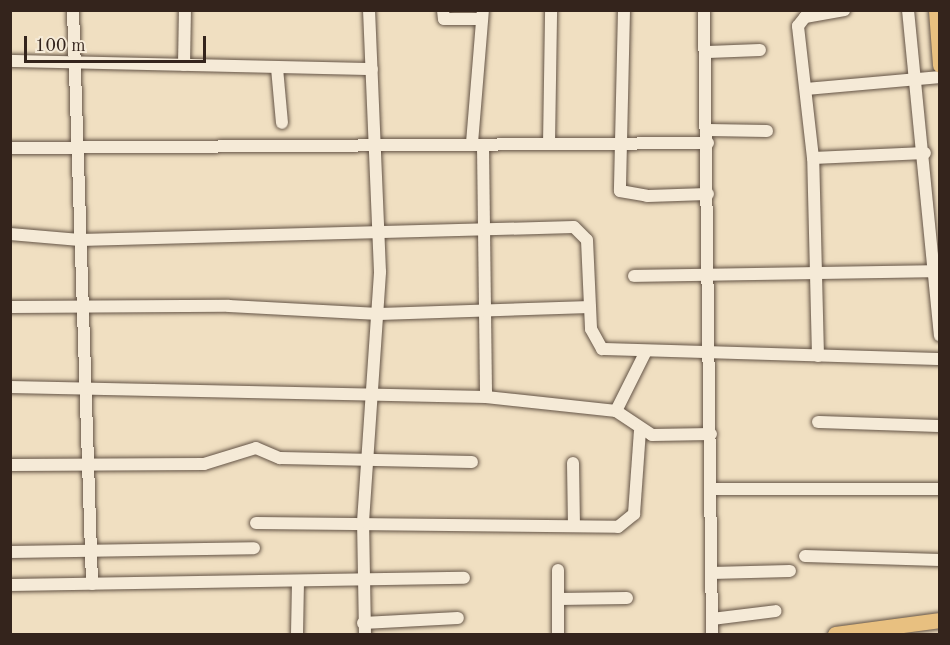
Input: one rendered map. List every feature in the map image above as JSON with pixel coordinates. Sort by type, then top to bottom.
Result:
[{"type":"main road","points":[[936,10],[939,65]]},
{"type":"main road","points":[[834,634],[939,619]]},
{"type":"street","points":[[73,10],[90,465],[92,584]]},
{"type":"street","points":[[184,65],[185,10]]},
{"type":"street","points":[[369,10],[379,314],[363,522],[364,629],[458,618]]},
{"type":"street","points":[[443,10],[444,19],[482,15],[477,145],[484,228],[487,311],[486,397]]},
{"type":"street","points":[[549,144],[551,10]]},
{"type":"street","points":[[624,10],[618,182],[624,193],[708,194]]},
{"type":"street","points":[[818,356],[813,158],[800,21],[844,10]]},
{"type":"street","points":[[908,10],[937,272],[939,335]]},
{"type":"street","points":[[704,12],[708,52],[708,194],[711,276],[712,634]]},
{"type":"street","points":[[708,52],[760,50]]},
{"type":"street","points":[[10,61],[372,69]]},
{"type":"street","points":[[277,68],[282,123]]},
{"type":"street","points":[[806,89],[939,76]]},
{"type":"street","points":[[10,148],[549,144],[621,142],[767,131]]},
{"type":"street","points":[[813,158],[925,153]]},
{"type":"street","points":[[10,234],[80,240],[378,230],[581,229],[587,240],[590,307],[597,346],[645,353],[939,359]]},
{"type":"street","points":[[634,276],[937,272]]},
{"type":"street","points":[[10,307],[379,314],[590,307]]},
{"type":"street","points":[[616,411],[645,353]]},
{"type":"street","points":[[10,387],[87,387],[285,396],[372,392],[486,397],[616,411],[640,431],[711,434]]},
{"type":"street","points":[[818,422],[939,426]]},
{"type":"street","points":[[256,523],[363,522],[618,527],[631,519],[640,431]]},
{"type":"street","points":[[10,465],[204,464],[256,448],[280,458],[472,462]]},
{"type":"street","points":[[573,463],[574,526]]},
{"type":"street","points":[[711,489],[939,489]]},
{"type":"street","points":[[10,552],[92,554],[254,549]]},
{"type":"street","points":[[805,556],[939,560]]},
{"type":"street","points":[[558,570],[558,634]]},
{"type":"street","points":[[711,573],[790,571]]},
{"type":"street","points":[[10,585],[362,582],[464,578]]},
{"type":"street","points":[[297,582],[297,634]]},
{"type":"street","points":[[559,600],[627,598]]},
{"type":"street","points":[[712,619],[776,611]]}]
